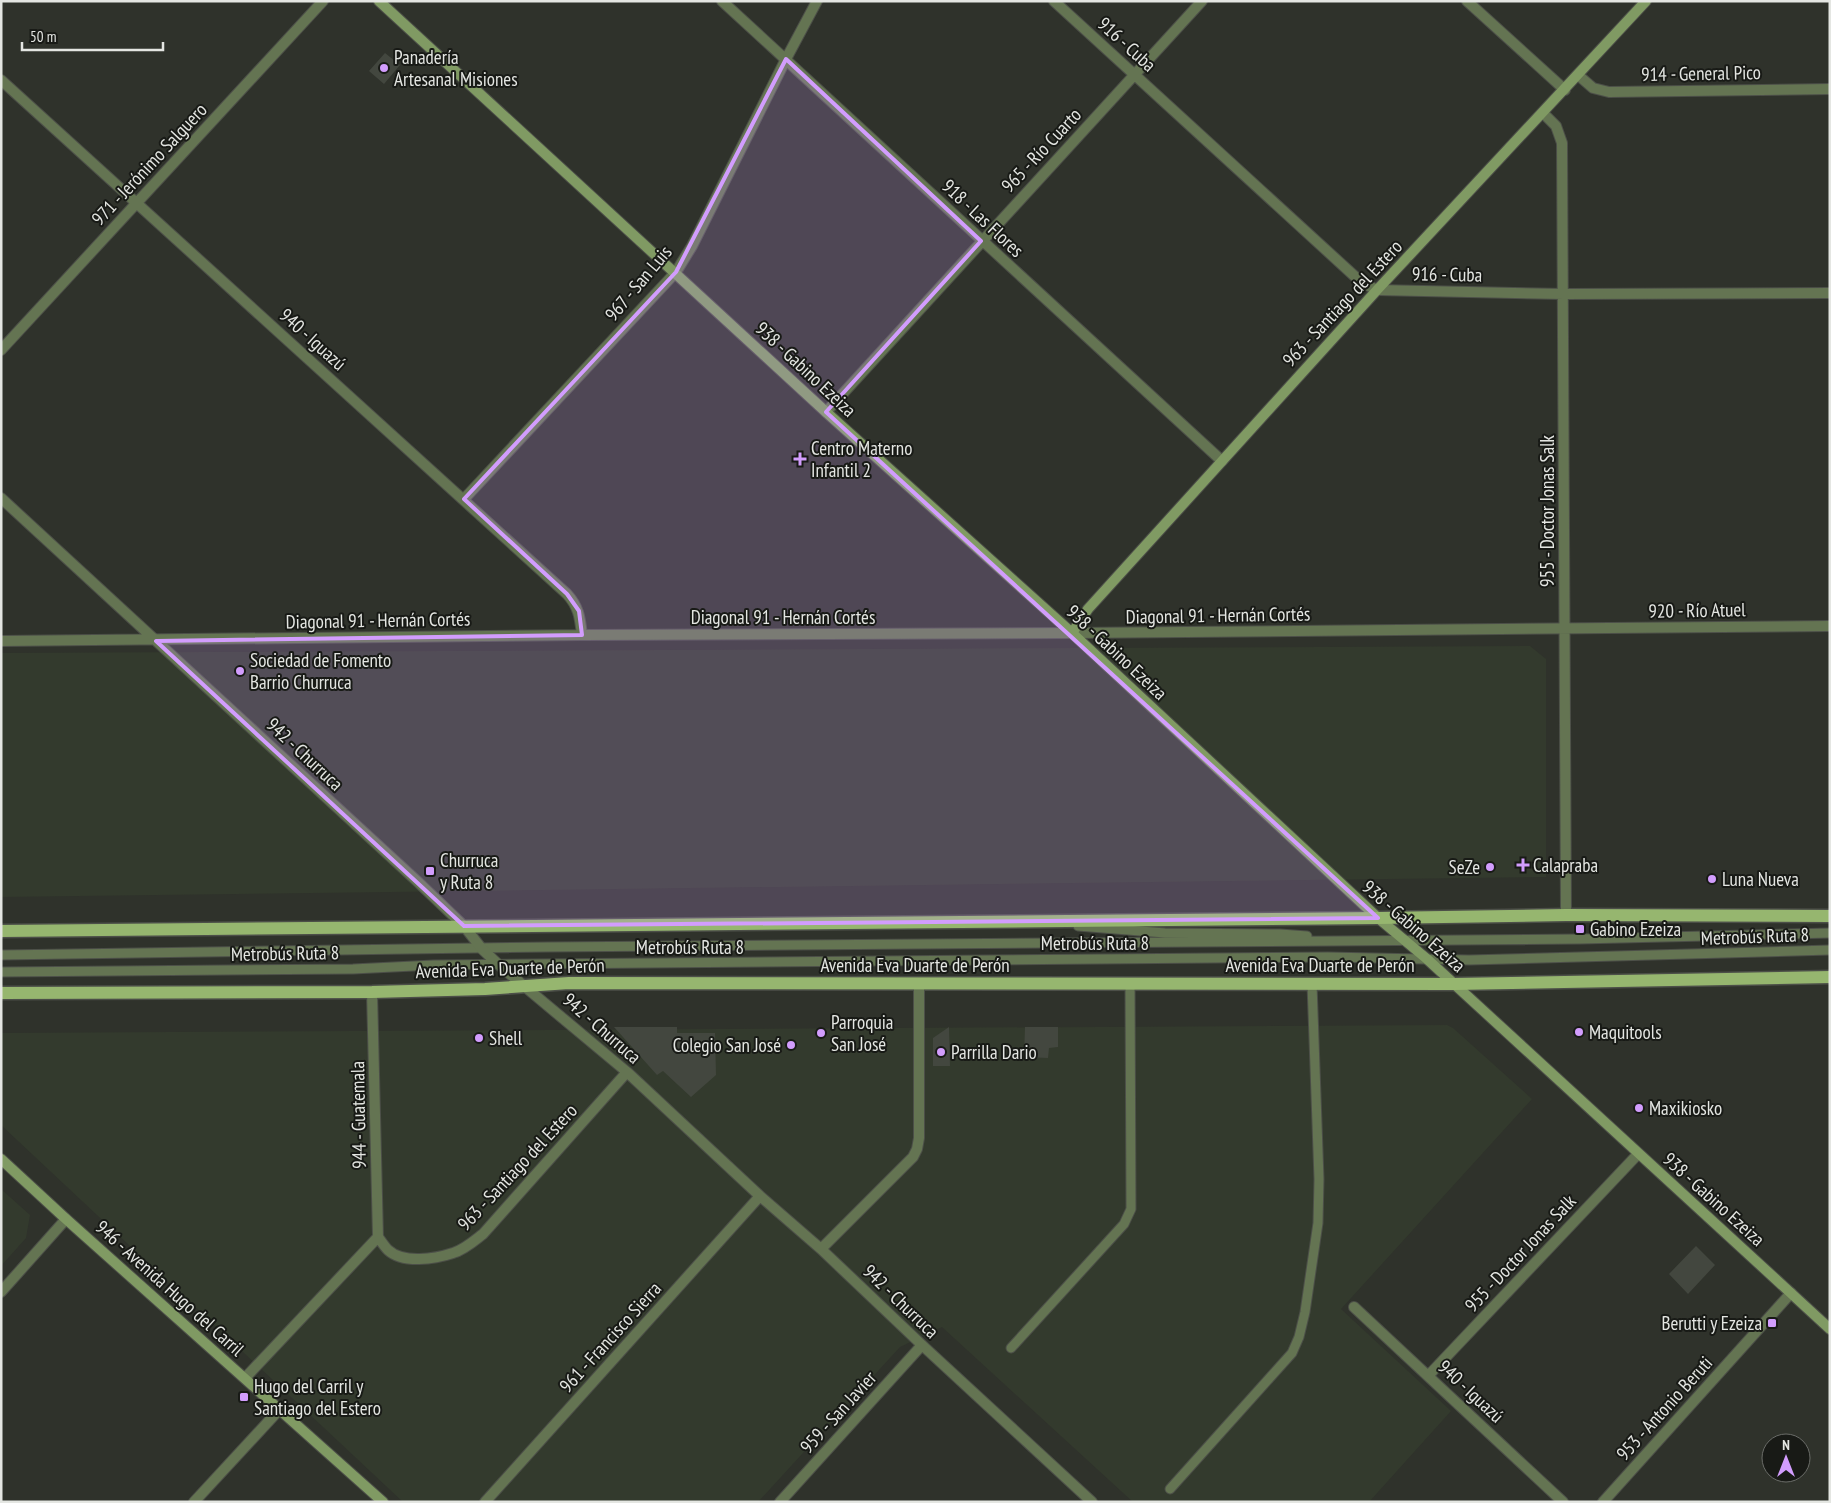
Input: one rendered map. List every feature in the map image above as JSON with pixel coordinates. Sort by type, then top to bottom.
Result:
[{"type":"main road","points":[[1,931],[1566,915],[1830,916]]},
{"type":"main road","name":"Avenida Eva Duarte de Perón","points":[[1,993],[372,992],[569,983],[1454,984],[1830,977]]},
{"type":"street","name":"971 - Jerónimo Salguero","points":[[1,350],[323,1]]},
{"type":"street","name":"938 - Gabino Ezeiza","points":[[379,1],[676,272],[826,412],[1072,633],[1403,941],[1427,959],[1830,1329]]},
{"type":"street","name":"918 - Las Flores","points":[[722,1],[1222,461]]},
{"type":"street","name":"967 - San Luis","points":[[464,500],[676,272],[692,246],[817,1]]},
{"type":"street","name":"916 - Cuba","points":[[1054,1],[1361,282],[1377,290],[1564,294],[1830,293]]},
{"type":"street","name":"965 - Río Cuarto","points":[[826,412],[1202,1]]},
{"type":"street","points":[[1467,1],[1565,90]]},
{"type":"street","name":"963 - Santiago del Estero","points":[[1072,633],[1088,609],[1377,290],[1646,1]]},
{"type":"street","name":"914 - General Pico","points":[[1578,75],[1593,88],[1609,92],[1830,89]]},
{"type":"street","name":"940 - Iguazú","points":[[1,80],[575,602],[579,611],[582,635]]},
{"type":"street","name":"955 - Doctor Jonas Salk","points":[[1543,113],[1556,126],[1562,143],[1566,915]]},
{"type":"street","name":"942 - Churruca","points":[[1,498],[464,926],[482,949],[499,965],[527,986],[627,1072],[760,1196],[821,1249],[1092,1502]]},
{"type":"street","name":"920 - Río Atuel","points":[[1565,629],[1830,626]]},
{"type":"street","name":"Diagonal 91 - Hernán Cortés","points":[[1,641],[156,641],[582,635],[1565,629]]},
{"type":"street","points":[[821,1249],[912,1157],[917,1149],[919,1138],[919,984]]},
{"type":"street","name":"944 - Guatemala","points":[[372,992],[378,1238]]},
{"type":"street","name":"963 - Santiago del Estero","points":[[378,1238],[389,1251],[404,1258],[428,1258],[454,1253],[470,1244],[483,1234],[627,1072]]},
{"type":"street","name":"955 - Doctor Jonas Salk","points":[[1428,1376],[1638,1154]]},
{"type":"street","name":"946 - Avenida Hugo del Carril","points":[[1,1159],[383,1502]]},
{"type":"street","name":"961 - Francisco Sierra","points":[[485,1502],[760,1196]]},
{"type":"street","points":[[1,1292],[66,1219]]},
{"type":"street","points":[[245,1378],[378,1238]]},
{"type":"street","name":"953 - Antonio Beruti","points":[[1603,1502],[1791,1293]]},
{"type":"street","name":"940 - Iguazú","points":[[1354,1307],[1563,1502]]},
{"type":"street","name":"959 - San Javier","points":[[780,1502],[922,1345]]},
{"type":"street","points":[[194,1502],[279,1410]]},
{"type":"lane","points":[[1018,921],[1165,933],[1280,934],[1365,941]]},
{"type":"lane","name":"Metrobús Ruta 8","points":[[1,955],[588,946],[1580,940],[1830,933]]},
{"type":"lane","name":"Metrobús Ruta 8","points":[[1,972],[353,969],[434,965],[1308,958],[1469,960],[1830,950]]},
{"type":"lane","points":[[1011,1348],[1124,1224],[1131,1209],[1130,984]]},
{"type":"lane","points":[[1170,1489],[1292,1353],[1299,1336],[1305,1312],[1318,1223],[1319,1179],[1312,984]]},
{"type":"highlighted area","points":[[786,59],[981,241],[826,412],[1378,918],[464,926],[156,641],[582,635],[579,611],[567,594],[464,499],[676,272]]},
{"type":"shaded area","points":[[1530,646],[1546,659],[1546,877],[1,897],[1,653]]},
{"type":"shaded area","points":[[1447,1025],[1453,1028],[1532,1099],[1341,1309],[1451,1411],[1369,1502],[1133,1502],[942,1327],[900,1347],[758,1502],[403,1502],[1,1125],[1,1033]]},
{"type":"shaded area","points":[[1,1189],[30,1215],[26,1238],[1,1266]]},
{"type":"building","name":"Panadería Artesanal Misiones","points":[[385,53],[400,65],[384,84],[369,71]]},
{"type":"building","points":[[614,1027],[677,1027],[677,1033],[715,1033],[716,1075],[691,1097],[663,1071],[657,1075]]},
{"type":"building","name":"Parrilla Dario","points":[[949,1027],[950,1066],[933,1066],[933,1038]]},
{"type":"building","points":[[1025,1027],[1058,1027],[1058,1047],[1049,1048],[1048,1058],[1024,1057]]},
{"type":"building","points":[[1696,1246],[1715,1265],[1688,1294],[1669,1274]]},
{"type":"place","name":"Panadería Artesanal Misiones","points":[[384,68]]},
{"type":"place","name":"Centro Materno Infantil 2","points":[[800,459]]},
{"type":"place","name":"Sociedad de Fomento Barrio Churruca","points":[[240,671]]},
{"type":"place","name":"Calapraba","points":[[1523,865]]},
{"type":"place","name":"SeZe","points":[[1490,867]]},
{"type":"place","name":"Churruca y Ruta 8","points":[[430,871]]},
{"type":"place","name":"Luna Nueva","points":[[1712,879]]},
{"type":"place","name":"Gabino Ezeiza","points":[[1580,929]]},
{"type":"place","name":"Maquitools","points":[[1579,1032]]},
{"type":"place","name":"Parroquia San José","points":[[821,1033]]},
{"type":"place","name":"Shell","points":[[479,1038]]},
{"type":"place","name":"Colegio San José","points":[[791,1045]]},
{"type":"place","name":"Parrilla Dario","points":[[941,1052]]},
{"type":"place","name":"Maxikiosko","points":[[1639,1108]]},
{"type":"place","name":"Berutti y Ezeiza","points":[[1772,1323]]},
{"type":"place","name":"Hugo del Carril y Santiago del Estero","points":[[244,1397]]}]
